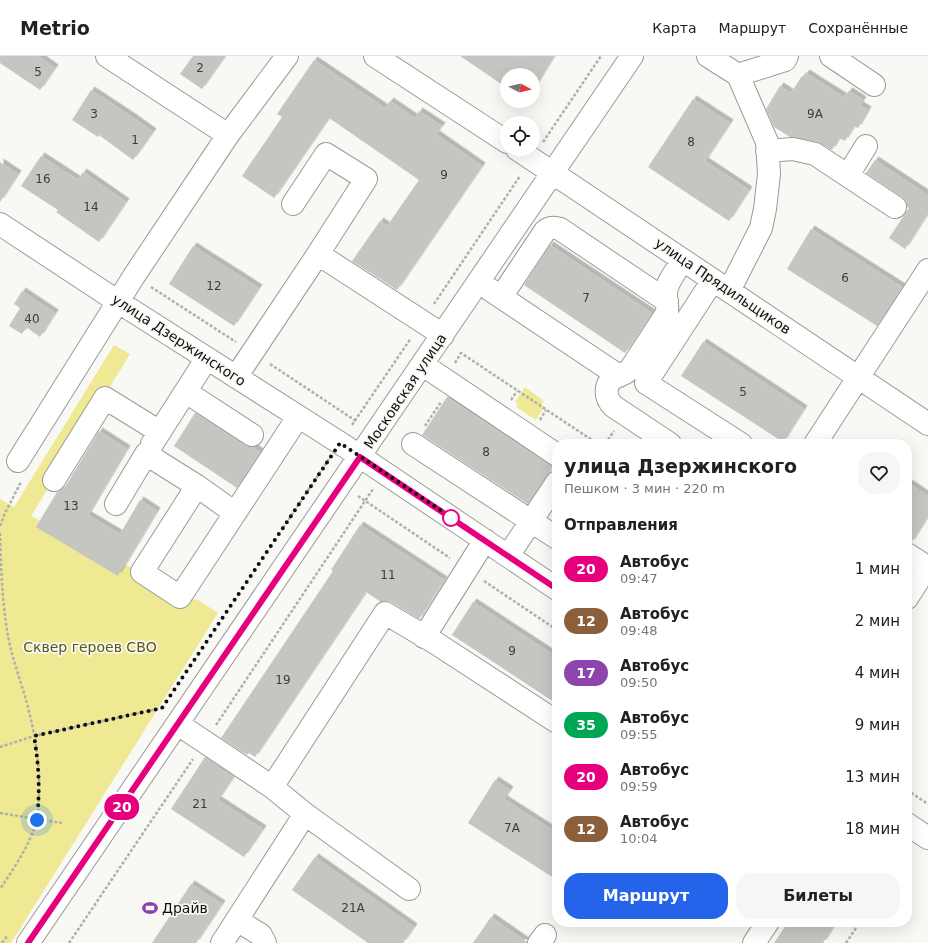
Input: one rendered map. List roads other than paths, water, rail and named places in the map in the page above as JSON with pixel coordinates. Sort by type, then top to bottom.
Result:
[{"type":"street","points":[[106,56],[228,135]]},
{"type":"street","points":[[18,461],[117,301],[228,135],[287,56]]},
{"type":"street","points":[[375,56],[500,137]]},
{"type":"street","name":"Московская улица","points":[[28,943],[632,56]]},
{"type":"street","points":[[708,56],[738,75],[767,142],[769,174],[765,209],[761,228],[721,285],[646,383],[732,439]]},
{"type":"street","points":[[738,75],[785,60],[787,56]]},
{"type":"street","points":[[831,56],[874,85]]},
{"type":"street","points":[[848,175],[866,146]]},
{"type":"street","points":[[767,151],[793,149],[815,154],[895,207]]},
{"type":"street","points":[[236,377],[366,179],[326,154],[293,204]]},
{"type":"street","name":"улица Прядильщиков","points":[[527,156],[928,424]]},
{"type":"street","name":"улица Дзержинского","points":[[0,224],[117,301],[340,443],[552,586]]},
{"type":"street","points":[[501,297],[544,231],[551,227],[556,227],[667,301]]},
{"type":"street","points":[[318,254],[443,335]]},
{"type":"street","points":[[662,439],[608,402],[606,390],[608,384],[612,380],[628,372],[632,368],[667,313],[667,288],[684,260]]},
{"type":"street","points":[[818,439],[928,270]]},
{"type":"street","points":[[479,282],[619,376]]},
{"type":"street","points":[[116,504],[207,358]]},
{"type":"street","points":[[422,365],[552,452]]},
{"type":"street","points":[[186,392],[252,435]]},
{"type":"street","points":[[54,480],[105,398],[160,432]]},
{"type":"street","points":[[197,486],[142,572],[180,597],[298,416]]},
{"type":"street","points":[[413,444],[552,535]]},
{"type":"street","points":[[146,454],[197,486],[235,513]]},
{"type":"street","points":[[508,556],[552,490]]},
{"type":"street","points":[[424,637],[485,540]]},
{"type":"street","points":[[912,557],[927,567],[912,590]]},
{"type":"street","points":[[272,787],[385,613],[434,642],[552,719]]},
{"type":"street","points":[[178,724],[272,787],[305,814],[409,889]]},
{"type":"street","points":[[222,943],[305,814]]},
{"type":"street","points":[[912,827],[928,838]]},
{"type":"street","points":[[237,920],[261,935],[265,943]]},
{"type":"street","points":[[754,943],[765,927]]},
{"type":"place","name":"Драйв","points":[[150,908]]},
{"type":"park label","name":"Сквер героев СВО","points":[[90,647]]}]
